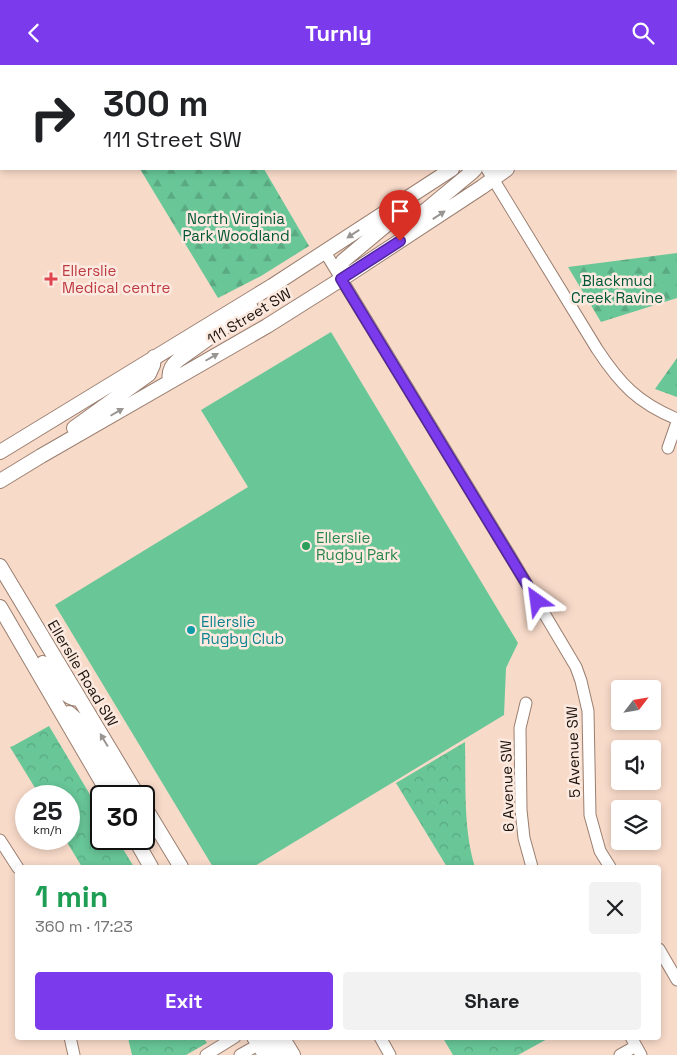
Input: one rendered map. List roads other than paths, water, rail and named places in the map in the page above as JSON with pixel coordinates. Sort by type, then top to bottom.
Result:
[{"type":"main road","name":"111 Street SW","points":[[0,452],[288,276],[450,170]]},
{"type":"main road","points":[[367,263],[389,241],[474,170]]},
{"type":"main road","name":"111 Street SW","points":[[0,481],[267,326],[367,263],[490,172]]},
{"type":"main road","points":[[341,279],[340,269],[343,261],[400,214],[425,187]]},
{"type":"main road","points":[[170,381],[168,375],[178,360],[268,296],[288,276]]},
{"type":"main road","points":[[41,456],[75,427],[149,374],[154,365],[154,357]]},
{"type":"main road","points":[[0,445],[34,432]]},
{"type":"main road","points":[[0,555],[48,641],[59,665]]},
{"type":"main road","name":"Ellerslie Road SW","points":[[0,566],[131,785]]},
{"type":"main road","points":[[0,585],[23,620],[59,665]]},
{"type":"main road","points":[[1,609],[104,785]]},
{"type":"main road","points":[[12,627],[26,640],[63,692],[67,696],[79,699]]},
{"type":"main road","points":[[61,711],[72,715],[77,720],[120,785]]},
{"type":"main road","points":[[155,826],[179,865]]},
{"type":"main road","points":[[142,850],[151,865]]},
{"type":"main road","points":[[267,1041],[280,1055]]},
{"type":"main road","points":[[267,1041],[293,1055]]},
{"type":"street","points":[[490,172],[597,349],[616,376],[631,392],[643,401],[677,421],[668,449]]},
{"type":"street","name":"5 Avenue SW","points":[[325,252],[576,667],[585,693],[589,719],[590,815],[600,851],[609,865]]},
{"type":"street","name":"6 Avenue SW","points":[[526,703],[520,729],[521,810],[524,837],[531,865]]},
{"type":"street","points":[[0,840],[16,865]]},
{"type":"street","points":[[661,952],[677,980]]},
{"type":"street","points":[[71,1040],[74,1055]]},
{"type":"street","points":[[206,1055],[230,1040]]},
{"type":"street","points":[[382,1040],[390,1055]]},
{"type":"street","points":[[240,1055],[267,1041]]},
{"type":"street","points":[[620,1055],[636,1046]]},
{"type":"place","name":"Ellerslie Medical centre","points":[[51,279]]},
{"type":"place","name":"Ellerslie Rugby Park","points":[[306,546]]},
{"type":"place","name":"Ellerslie Rugby Club","points":[[191,630]]},
{"type":"park label","name":"North Virginia Park Woodland","points":[[236,226]]},
{"type":"park label","name":"Blackmud Creek Ravine","points":[[617,288]]}]
